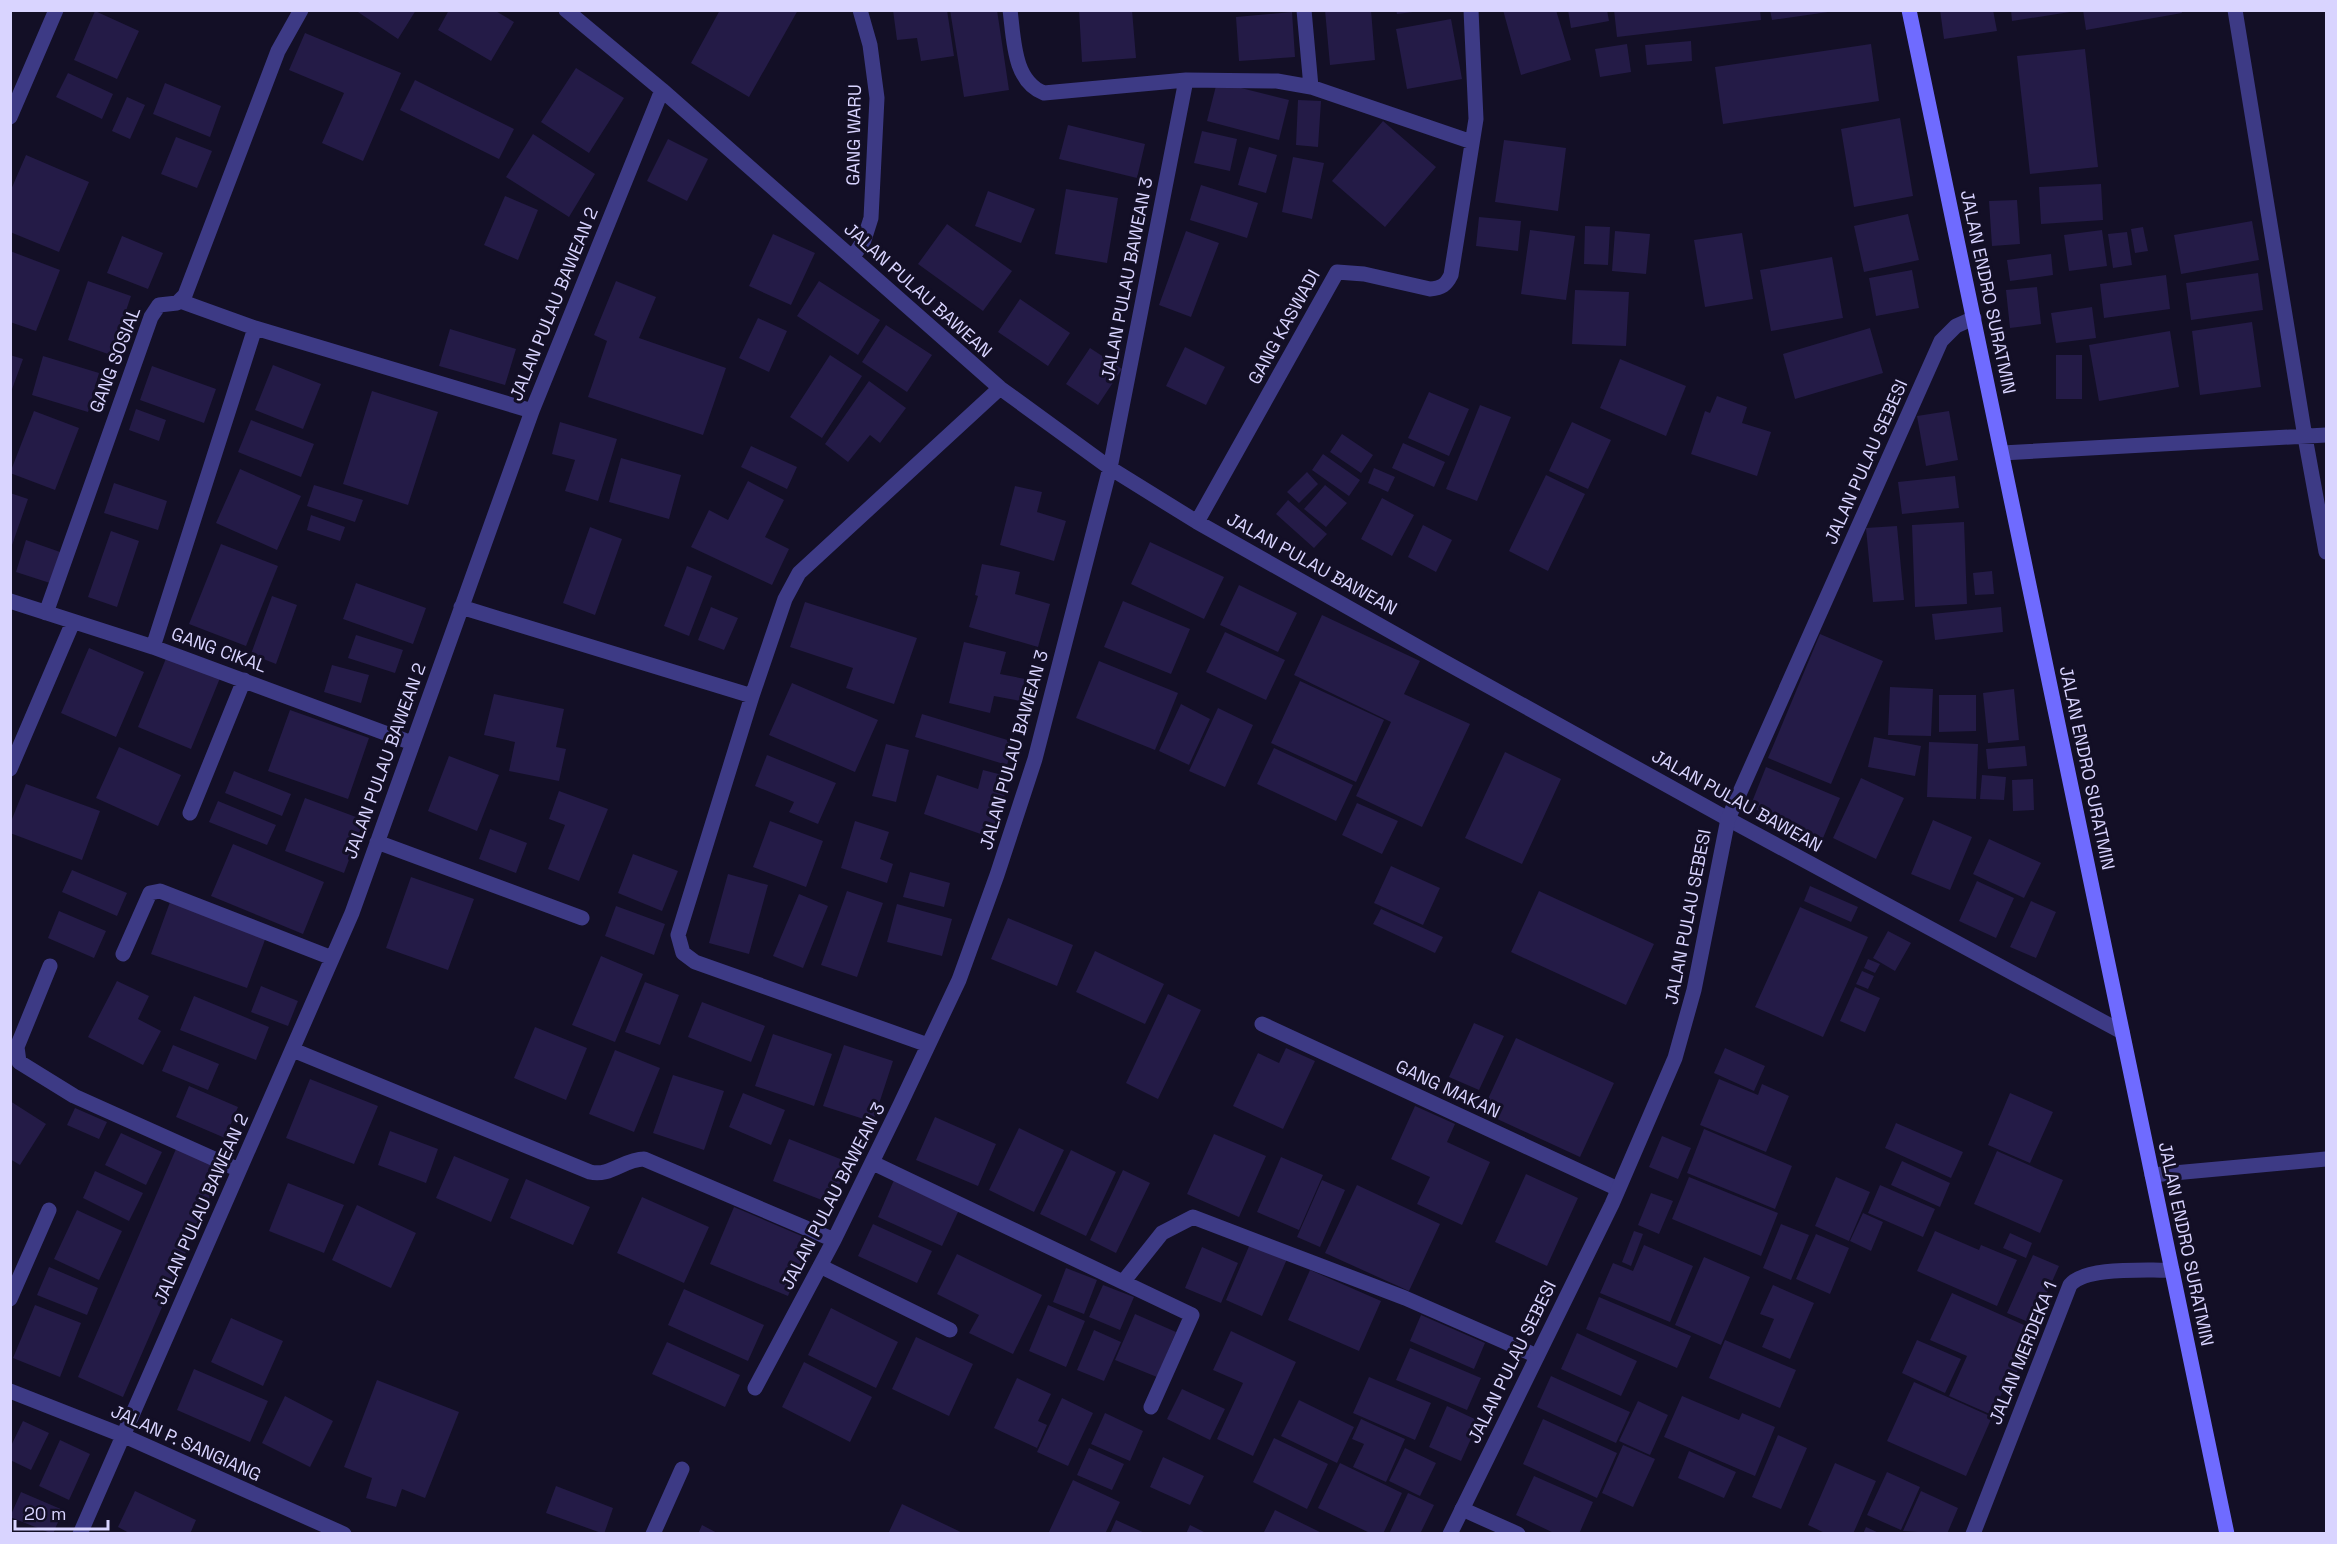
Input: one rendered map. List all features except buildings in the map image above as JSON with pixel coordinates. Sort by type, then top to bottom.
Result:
[{"type":"main road","name":"JALAN ENDRO SURATMIN","points":[[1910,10],[2227,1533]]},
{"type":"street","points":[[10,117],[56,10]]},
{"type":"street","points":[[301,10],[278,51],[186,295],[180,301],[255,328],[532,411]]},
{"type":"street","name":"JALAN PULAU BAWEAN","points":[[566,10],[662,90],[1000,388],[1110,468],[1197,522],[1728,819],[2122,1032]]},
{"type":"street","name":"GANG WARU","points":[[853,257],[864,240],[871,218],[877,98],[870,45],[860,10]]},
{"type":"street","points":[[1010,10],[1023,76],[1035,89],[1044,93],[1065,93],[1186,80],[1277,81],[1311,87],[1472,142]]},
{"type":"street","points":[[1304,10],[1311,87]]},
{"type":"street","name":"GANG KASWADI","points":[[1197,522],[1337,272],[1364,274],[1430,289],[1440,288],[1447,284],[1451,275],[1477,95],[1471,10]]},
{"type":"street","points":[[2235,10],[2326,552]]},
{"type":"street","name":"JALAN PULAU BAWEAN 3","points":[[755,1388],[873,1163],[959,980],[1035,759],[1110,468],[1186,80]]},
{"type":"street","name":"JALAN PULAU BAWEAN 2","points":[[80,1533],[332,958],[377,842],[532,411],[662,90]]},
{"type":"street","name":"GANG SOSIAL","points":[[46,613],[91,480],[151,317],[159,305],[180,301]]},
{"type":"street","name":"JALAN PULAU SEBESI","points":[[1450,1533],[1618,1189],[1675,1058],[1686,1024],[1728,819],[1941,341],[1956,326],[1974,318]]},
{"type":"street","points":[[153,647],[255,328]]},
{"type":"street","points":[[928,1045],[695,962],[687,958],[680,948],[678,935],[752,696],[785,599],[799,573],[1000,388]]},
{"type":"street","points":[[2002,453],[2326,435]]},
{"type":"street","name":"GANG CIKAL","points":[[10,601],[153,647],[412,743]]},
{"type":"street","points":[[461,607],[752,696]]},
{"type":"street","points":[[10,769],[73,622]]},
{"type":"street","points":[[190,813],[244,680]]},
{"type":"street","points":[[377,842],[582,918]]},
{"type":"street","points":[[123,954],[150,893],[160,891],[332,958]]},
{"type":"street","points":[[50,966],[17,1047],[19,1062],[74,1096],[239,1170]]},
{"type":"street","name":"GANG MAKAN","points":[[1262,1024],[1618,1189]]},
{"type":"street","points":[[293,1050],[590,1172],[606,1173],[630,1161],[644,1159],[834,1240]]},
{"type":"street","points":[[2152,1175],[2326,1159]]},
{"type":"street","points":[[873,1163],[1192,1315],[1151,1407]]},
{"type":"street","points":[[10,1299],[49,1210]]},
{"type":"street","points":[[1123,1282],[1162,1233],[1193,1217],[1405,1298],[1537,1356]]},
{"type":"street","points":[[820,1266],[950,1330]]},
{"type":"street","name":"JALAN MERDEKA 1","points":[[1973,1533],[2070,1285],[2076,1278],[2091,1273],[2172,1270]]},
{"type":"street","name":"JALAN P. SANGIANG","points":[[10,1391],[122,1435],[344,1533]]},
{"type":"street","points":[[653,1533],[681,1469]]},
{"type":"street","points":[[1462,1509],[1518,1533]]}]
